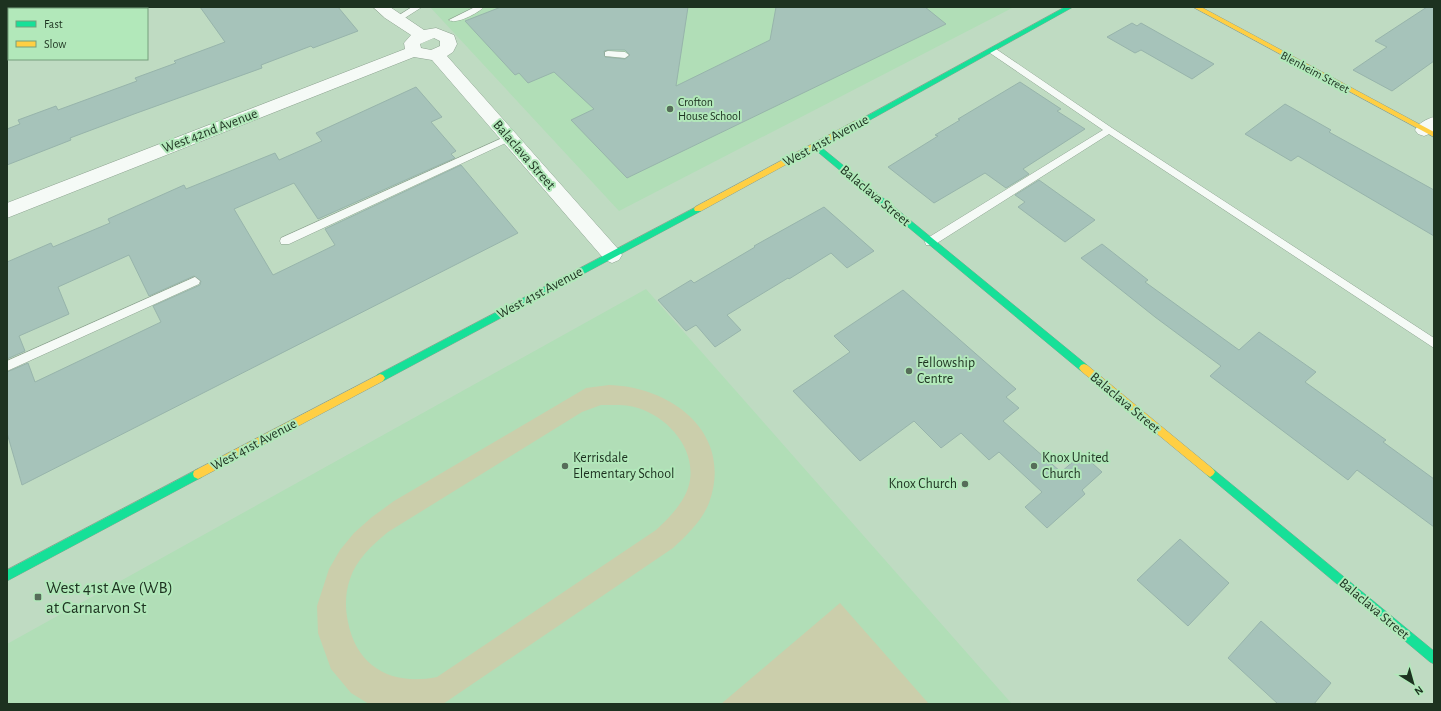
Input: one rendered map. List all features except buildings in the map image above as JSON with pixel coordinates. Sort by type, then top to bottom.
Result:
[{"type":"main road","name":"West 41st Avenue","points":[[7,576],[816,146],[993,51],[1070,7]]},
{"type":"main road","name":"Blenheim Street","points":[[1196,7],[1431,129]]},
{"type":"main road","name":"Balaclava Street","points":[[816,146],[1434,658]]},
{"type":"street","points":[[381,7],[386,13],[416,30],[417,43],[423,55],[436,54],[448,46],[450,42],[448,38],[436,33],[417,43]]},
{"type":"street","name":"West 42nd Avenue","points":[[7,211],[417,43]]},
{"type":"street","name":"Balaclava Street","points":[[436,54],[612,255]]},
{"type":"lane","points":[[397,19],[418,7]]},
{"type":"lane","points":[[453,20],[471,13],[480,7]]},
{"type":"lane","points":[[993,51],[1109,130],[1434,344]]},
{"type":"lane","points":[[608,54],[625,55]]},
{"type":"lane","points":[[930,242],[1109,130]]},
{"type":"lane","points":[[285,241],[510,138]]},
{"type":"lane","points":[[7,366],[195,281]]},
{"type":"shaded area","name":"Crofton House School","points":[[430,7],[1014,7],[619,211]]},
{"type":"shaded area","name":"Kerrisdale Elementary School","points":[[646,289],[1012,704],[7,704],[7,644]]},
{"type":"shaded area","points":[[609,385],[633,388],[655,395],[675,405],[692,419],[705,436],[713,456],[715,478],[709,503],[698,522],[673,548],[443,704],[369,704],[351,693],[331,669],[318,633],[317,606],[329,569],[340,550],[354,533],[372,517],[394,501],[586,388]],"holes":[[[601,405],[629,406],[649,412],[669,426],[683,445],[688,456],[690,480],[682,501],[667,520],[656,530],[437,677],[406,679],[392,676],[379,670],[369,662],[360,651],[353,638],[346,611],[346,595],[350,579],[356,565],[365,553],[388,532],[582,412]]]},
{"type":"shaded area","points":[[840,603],[929,704],[721,704]]},
{"type":"traffic: fast","points":[[858,123],[1070,7]]},
{"type":"traffic: fast","points":[[816,146],[1084,368]]},
{"type":"traffic: fast","points":[[380,378],[698,209]]},
{"type":"traffic: fast","points":[[1210,472],[1434,658]]},
{"type":"traffic: fast","points":[[7,576],[198,474]]},
{"type":"traffic: slow","points":[[1196,7],[1434,135]]},
{"type":"traffic: slow","points":[[698,209],[858,123]]},
{"type":"traffic: slow","points":[[1084,368],[1210,472]]},
{"type":"traffic: slow","points":[[198,474],[380,378]]},
{"type":"place","name":"Crofton House School","points":[[670,109]]},
{"type":"place","name":"Fellowship Centre","points":[[909,371]]},
{"type":"place","name":"Kerrisdale Elementary School","points":[[565,466]]},
{"type":"place","name":"Knox United Church","points":[[1034,466]]},
{"type":"place","name":"Knox Church","points":[[965,484]]},
{"type":"place","name":"West 41st Ave (WB) at Carnarvon St","points":[[38,597]]}]
